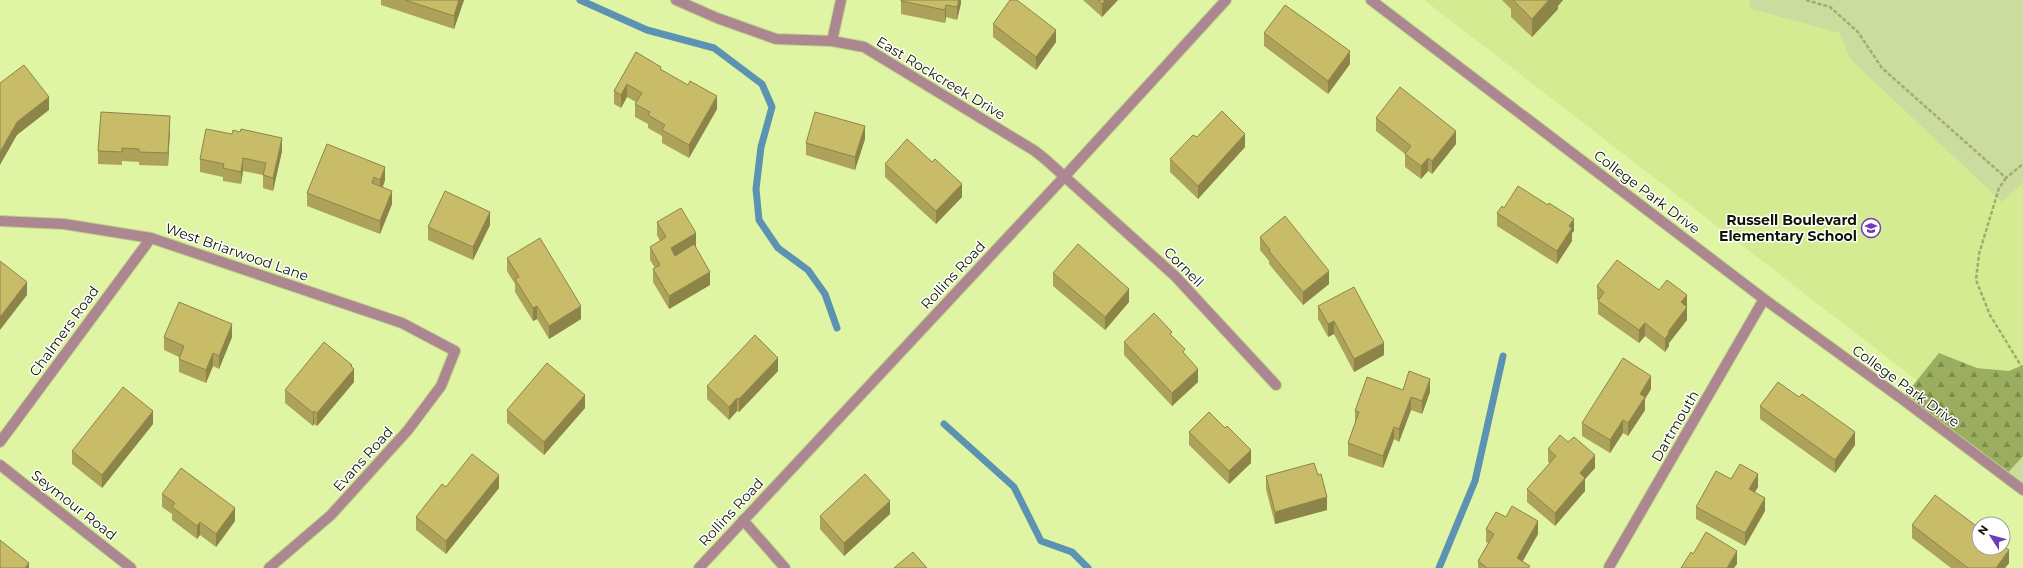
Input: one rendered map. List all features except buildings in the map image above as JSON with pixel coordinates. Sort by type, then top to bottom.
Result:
[{"type":"street","name":"East Rockcreek Drive","points":[[676,0],[717,18],[776,39],[832,41],[864,47],[1035,151],[1065,176]]},
{"type":"street","points":[[832,41],[841,0]]},
{"type":"street","name":"Rollins Road","points":[[698,568],[1065,176],[1226,0]]},
{"type":"street","name":"College Park Drive","points":[[1371,0],[1764,299],[1902,399],[2023,490]]},
{"type":"street","name":"Cornell","points":[[1065,176],[1175,276],[1276,385]]},
{"type":"street","name":"West Briarwood Lane","points":[[0,221],[64,224],[151,238],[402,323],[455,351]]},
{"type":"street","name":"Chalmers Road","points":[[0,442],[151,238]]},
{"type":"street","name":"Dartmouth","points":[[1609,567],[1764,299]]},
{"type":"street","name":"Evans Road","points":[[269,568],[331,515],[408,430],[441,386],[455,351]]},
{"type":"street","name":"Seymour Road","points":[[0,465],[131,568]]},
{"type":"street","points":[[743,520],[785,568]]},
{"type":"path","points":[[1806,0],[1830,7],[1858,32],[1882,68],[2006,178]]},
{"type":"path","points":[[2023,164],[2006,178],[1999,188],[1979,254],[1976,280],[1990,316],[2023,369]]},
{"type":"shaded area","name":"Russell Boulevard Elementary School","points":[[1424,0],[2023,0],[2023,456],[2020,460]]},
{"type":"shaded area","points":[[1749,0],[2023,0],[2023,183],[2002,202],[1850,59],[1840,33],[1751,9]]},
{"type":"shaded area","points":[[2023,456],[2023,490],[2005,476]]},
{"type":"green space","points":[[1939,353],[1977,368],[2009,371],[2023,365],[2023,490],[1902,399]]},
{"type":"waterway","points":[[580,0],[647,30],[714,48],[762,84],[772,107],[761,147],[756,189],[759,220],[778,248],[808,270],[825,294],[837,328]]},
{"type":"waterway","points":[[1439,568],[1475,481],[1503,356]]},
{"type":"waterway","points":[[944,424],[1014,487],[1041,541],[1072,552],[1088,568]]},
{"type":"place","name":"Russell Boulevard Elementary School","points":[[1871,228]]}]
